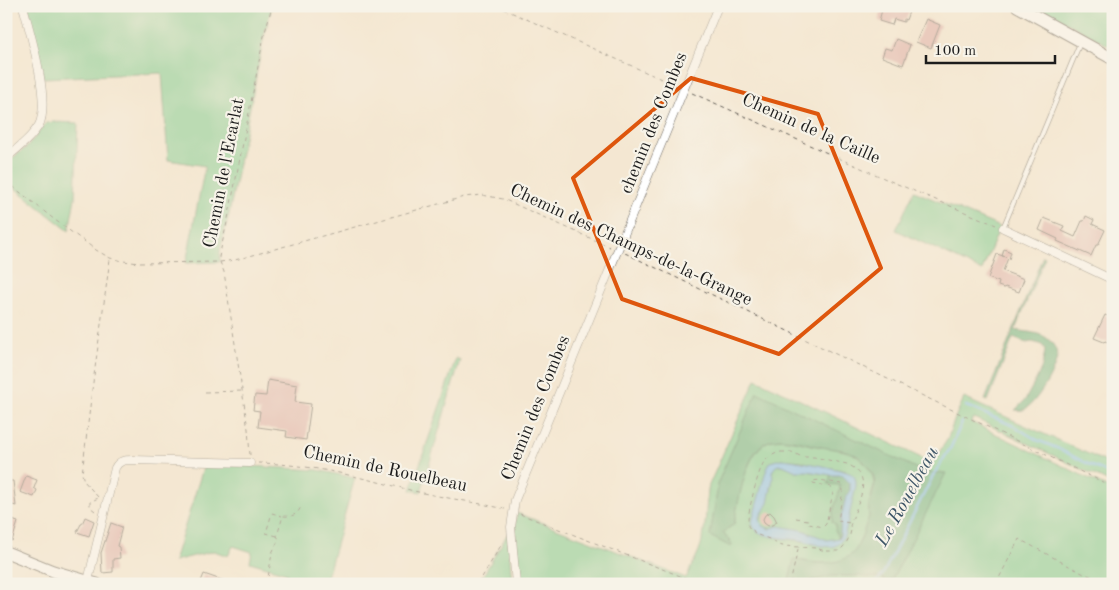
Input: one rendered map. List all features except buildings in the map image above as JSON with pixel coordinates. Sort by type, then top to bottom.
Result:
[{"type":"street","points":[[6,158],[24,143],[40,124],[43,110],[43,94],[39,70],[23,6]]},
{"type":"street","name":"chemin des Combes","points":[[618,250],[718,6]]},
{"type":"street","points":[[1017,6],[1113,58]]},
{"type":"street","points":[[1003,228],[1113,280]]},
{"type":"street","name":"Chemin des Combes","points":[[516,584],[512,518],[516,495],[618,250]]},
{"type":"street","points":[[6,552],[53,571],[92,582],[104,515],[117,464],[123,460],[250,463]]},
{"type":"lane","points":[[1003,228],[1081,41]]},
{"type":"path","name":"Chemin de l'Ecarlat","points":[[250,463],[250,445],[224,272],[220,262],[220,251],[264,36],[272,6]]},
{"type":"path","name":"Chemin de la Caille","points":[[497,6],[896,183],[1003,228]]},
{"type":"path","name":"Chemin des Champs-de-la-Grange","points":[[6,181],[96,250],[110,258],[139,263],[220,262],[235,260],[464,197],[495,196],[618,250],[1113,487]]},
{"type":"path","points":[[104,515],[90,507],[90,502],[99,498],[84,481],[82,474],[110,258]]},
{"type":"path","points":[[205,392],[242,391]]},
{"type":"path","points":[[792,452],[802,457],[814,457],[852,466],[858,471],[863,480],[863,485],[859,505],[850,523],[851,531],[848,539],[839,550],[825,551],[816,548],[778,545],[772,540],[755,534],[753,530],[750,530],[748,521],[756,481],[761,467],[766,460],[777,453],[792,452]]},
{"type":"path","name":"Chemin de Rouelbeau","points":[[260,463],[312,467],[334,471],[416,491],[502,508]]},
{"type":"path","points":[[796,518],[808,520],[809,524],[823,527],[826,524],[833,493],[831,487],[813,483],[812,481],[820,480],[841,484],[843,490],[838,521],[850,523]]},
{"type":"path","points":[[277,536],[266,533],[272,513],[288,517],[298,512],[301,506]]},
{"type":"path","points":[[522,515],[701,584]]},
{"type":"path","points":[[267,584],[272,554],[279,539],[277,536],[283,516]]},
{"type":"path","points":[[996,584],[1019,539],[1084,574],[1107,581]]},
{"type":"path","points":[[478,584],[503,542],[512,540]]},
{"type":"path","points":[[790,584],[798,548]]},
{"type":"highlighted area","points":[[691,78],[818,114],[881,268],[779,354],[622,299],[573,178]]},
{"type":"green space","points":[[28,6],[272,6],[264,36],[220,251],[220,262],[186,263],[205,166],[168,160],[162,73],[43,78]]},
{"type":"green space","points":[[1036,6],[1113,6],[1113,48]]},
{"type":"green space","points":[[46,123],[78,123],[75,198],[69,231],[6,181],[6,163],[28,146]]},
{"type":"green space","points":[[914,191],[1000,227],[982,271],[896,230]]},
{"type":"green space","points":[[1043,256],[1045,257],[1015,330],[1037,334],[1048,339],[1056,351],[1056,362],[1039,395],[1028,407],[1023,410],[1015,410],[1025,400],[1042,366],[1045,351],[1044,347],[1040,344],[1026,343],[1013,338],[988,401],[985,400]]},
{"type":"green space","points":[[456,358],[460,360],[421,492],[411,490]]},
{"type":"green space","points":[[756,379],[932,463],[947,440],[964,398],[1113,465],[1113,484],[974,418],[971,422],[1113,490],[1113,584],[889,584],[945,473],[926,473],[757,393],[719,480],[710,536],[731,547],[732,544],[723,533],[734,524],[741,489],[756,452],[764,444],[773,440],[792,441],[852,453],[865,464],[871,473],[874,483],[869,506],[869,517],[856,549],[848,557],[826,563],[794,559],[789,580],[797,584],[519,584],[515,524],[517,513],[686,578],[702,541],[709,485]],"holes":[[[781,459],[802,461],[847,471],[838,544],[813,544],[768,535],[753,518],[770,462]]]},
{"type":"green space","points":[[757,392],[926,473],[946,473],[889,584],[886,584],[883,578],[859,576],[832,576],[810,581],[817,584],[797,584],[789,581],[794,559],[817,563],[841,560],[854,552],[860,541],[869,517],[874,480],[873,475],[862,460],[852,453],[845,451],[783,439],[768,441],[756,451],[751,460],[740,493],[734,524],[723,532],[732,544],[731,547],[710,536],[719,480]]},
{"type":"green space","points":[[204,465],[318,470],[355,478],[325,584],[284,584],[287,573],[250,562],[252,552],[233,546],[228,556],[214,551],[174,561]]},
{"type":"green space","points":[[779,465],[796,471],[831,475],[828,484],[840,485],[836,525],[839,538],[827,540],[802,530],[775,526],[773,528],[765,528],[761,524],[760,521],[771,490],[772,472]]},
{"type":"green space","points":[[831,475],[842,475],[850,483],[850,492],[846,497],[839,538],[835,530],[836,525],[832,522],[840,485],[828,484]]},
{"type":"green space","points":[[508,533],[512,584],[479,582]]},
{"type":"green space","points":[[832,576],[883,578],[886,584],[817,584],[809,581]]},
{"type":"water","points":[[781,459],[795,461],[841,470],[854,476],[856,486],[845,534],[838,544],[828,547],[799,540],[764,535],[754,528],[752,524],[753,518],[770,462]],"holes":[[[783,465],[796,471],[842,475],[850,483],[850,492],[846,497],[841,518],[839,538],[827,540],[802,530],[778,526],[769,529],[763,526],[760,517],[768,503],[773,478],[772,471],[776,466]]]},
{"type":"waterway","name":"Le Rouelbeau","points":[[966,406],[1014,426],[1037,440],[1113,475]]},
{"type":"waterway","name":"Le Rouelbeau","points":[[875,584],[883,574],[934,474],[951,447],[962,422]]}]
